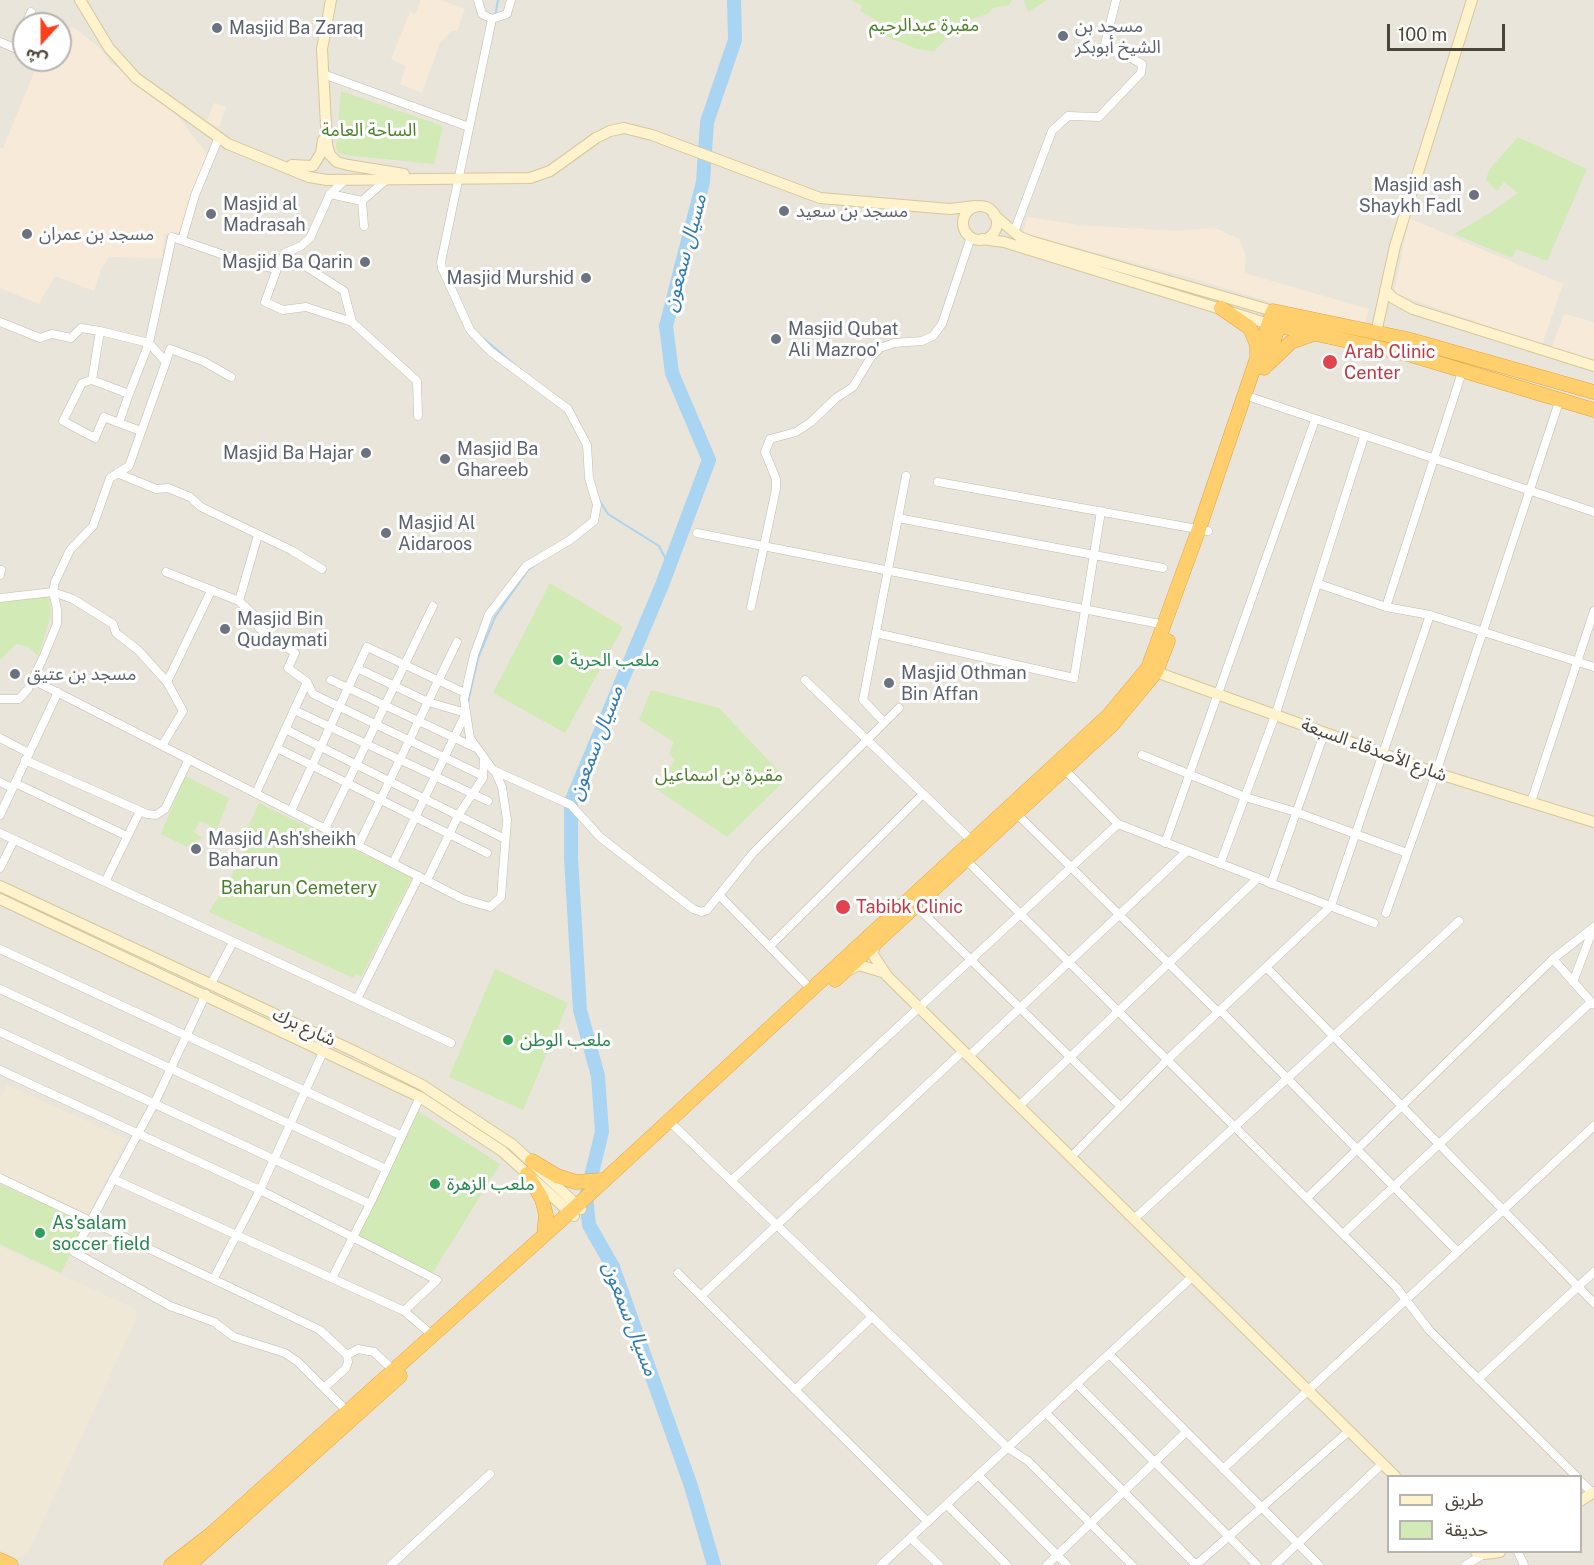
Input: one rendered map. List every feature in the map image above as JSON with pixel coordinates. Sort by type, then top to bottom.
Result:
[{"type":"highway","points":[[171,1565],[210,1535],[544,1235],[575,1211],[602,1180],[671,1123],[916,907],[1108,716],[1148,668],[1204,530],[1252,398],[1260,365],[1257,345],[1250,328],[1221,308]]},
{"type":"highway","points":[[1276,319],[1376,333],[1533,373],[1594,392]]},
{"type":"highway","points":[[1276,319],[1318,334],[1463,369],[1594,410]]},
{"type":"highway","points":[[189,1565],[336,1435],[971,840],[1064,769],[1112,725],[1156,672],[1276,319]]},
{"type":"highway","points":[[1260,365],[1291,342],[1318,334]]},
{"type":"highway","points":[[1528,390],[1533,373]]},
{"type":"highway","points":[[530,1167],[576,1182],[602,1180]]},
{"type":"highway","points":[[530,1167],[546,1215],[544,1235]]},
{"type":"highway","points":[[0,1560],[11,1565]]},
{"type":"main road","points":[[80,0],[109,48],[136,78],[219,137],[309,177],[345,180],[530,178],[550,171],[596,138],[624,128],[652,135],[820,198],[961,210],[975,206],[986,207],[1014,232],[1030,241],[1276,319]]},
{"type":"main road","points":[[334,0],[322,49],[327,145],[330,155],[337,162],[434,179]]},
{"type":"main road","points":[[1376,333],[1395,246],[1472,0]]},
{"type":"main road","points":[[271,161],[306,168],[313,166],[321,153],[325,113]]},
{"type":"main road","points":[[931,206],[947,214],[972,235],[1004,242],[1221,308],[1276,319]]},
{"type":"main road","points":[[972,235],[966,213],[975,206]]},
{"type":"main road","points":[[972,235],[995,230],[994,215]]},
{"type":"main road","points":[[1385,290],[1393,298],[1413,309],[1594,366]]},
{"type":"main road","name":"شارع الأصدقاء السبعة","points":[[1156,672],[1219,696],[1276,713],[1324,734],[1383,755],[1594,822]]},
{"type":"main road","name":"شارع برك","points":[[0,886],[420,1097],[530,1167]]},
{"type":"main road","name":"شارع برك","points":[[0,899],[422,1085],[479,1121],[575,1211]]},
{"type":"main road","points":[[877,942],[872,953],[887,976]]},
{"type":"main road","points":[[844,972],[859,965],[879,969],[887,976],[1394,1475]]},
{"type":"street","points":[[470,0],[492,19]]},
{"type":"street","points":[[478,0],[479,10]]},
{"type":"street","points":[[492,19],[507,14],[511,0]]},
{"type":"street","points":[[1014,232],[1052,131],[1068,116],[1099,117],[1141,73],[1142,64],[1105,44],[1116,0]]},
{"type":"street","points":[[33,680],[478,905],[490,907],[501,897],[506,805],[495,771],[470,738],[465,693],[474,655],[489,614],[526,566],[570,540],[594,521],[597,505],[589,478],[587,445],[568,409],[490,351],[470,330],[455,302],[441,262],[492,19]]},
{"type":"street","points":[[323,74],[470,127]]},
{"type":"street","points":[[182,240],[195,195],[219,137]]},
{"type":"street","points":[[362,201],[387,179]]},
{"type":"street","points":[[345,180],[330,194],[310,238],[302,246],[285,253],[265,302],[282,310],[306,307],[352,322],[417,381],[418,416]]},
{"type":"street","points":[[330,194],[362,201]]},
{"type":"street","points":[[362,201],[364,226]]},
{"type":"street","points":[[752,607],[776,489],[776,479],[765,452],[770,439],[796,432],[811,422],[836,398],[853,387],[871,357],[880,348],[894,342],[922,341],[933,336],[942,324],[972,235]]},
{"type":"street","points":[[119,423],[149,343],[172,237],[238,260],[277,269]]},
{"type":"street","points":[[285,253],[344,291],[352,322]]},
{"type":"street","points":[[0,322],[40,338],[52,334],[71,338],[81,328],[100,331],[149,343],[166,362]]},
{"type":"street","points":[[92,380],[100,331]]},
{"type":"street","points":[[0,699],[19,699],[33,680],[57,624],[57,609],[53,592],[70,550],[93,526],[110,478],[129,465],[170,349],[202,361],[231,377]]},
{"type":"street","points":[[1386,607],[1463,369]]},
{"type":"street","points":[[129,394],[92,380],[82,383],[63,421],[95,438],[104,417],[141,431]]},
{"type":"street","points":[[1252,398],[1594,512]]},
{"type":"street","points":[[1386,913],[1436,773],[1560,399]]},
{"type":"street","points":[[1165,843],[1315,420]]},
{"type":"street","points":[[1220,864],[1276,713],[1364,437]]},
{"type":"street","points":[[117,473],[156,489],[168,488],[190,496],[201,507],[322,569]]},
{"type":"street","points":[[884,722],[863,700],[906,476]]},
{"type":"street","points":[[938,482],[1204,530]]},
{"type":"street","points":[[876,633],[1074,678],[1101,511]]},
{"type":"street","points":[[898,518],[1163,568]]},
{"type":"street","points":[[697,533],[1164,625]]},
{"type":"street","points":[[239,601],[258,535]]},
{"type":"street","points":[[166,572],[239,601],[258,619],[259,628],[295,653],[288,668],[307,682],[313,694],[483,776]]},
{"type":"street","points":[[1319,584],[1386,607],[1430,615],[1594,667]]},
{"type":"street","points":[[167,682],[211,591]]},
{"type":"street","points":[[0,598],[53,592],[73,598],[113,624],[116,633],[138,650],[167,682],[183,711],[163,744]]},
{"type":"street","points":[[326,829],[433,606]]},
{"type":"street","points":[[1531,802],[1594,611]]},
{"type":"street","points":[[1071,1157],[1167,1060],[1331,906],[1430,615]]},
{"type":"street","points":[[358,846],[457,642]]},
{"type":"street","points":[[291,811],[367,647],[465,693]]},
{"type":"street","points":[[357,668],[428,702],[466,714]]},
{"type":"street","points":[[331,680],[478,750]]},
{"type":"street","points":[[805,680],[971,840]]},
{"type":"street","points":[[256,793],[307,682]]},
{"type":"street","points":[[0,815],[58,692]]},
{"type":"street","points":[[495,771],[571,805],[600,837],[696,911],[707,910],[753,853],[899,708]]},
{"type":"street","points":[[294,710],[488,801]]},
{"type":"street","points":[[393,863],[466,714]]},
{"type":"street","points":[[285,729],[505,839]]},
{"type":"street","points":[[1271,884],[1324,734]]},
{"type":"street","points":[[0,738],[27,756],[140,811],[156,814],[165,809],[189,759]]},
{"type":"street","points":[[277,748],[487,853]]},
{"type":"street","points":[[1142,755],[1245,797],[1296,812],[1407,853]]},
{"type":"street","points":[[357,999],[459,814],[483,776],[484,758]]},
{"type":"street","points":[[1064,769],[1118,824],[1374,923]]},
{"type":"street","points":[[0,782],[14,785],[127,836]]},
{"type":"street","points":[[770,946],[923,794]]},
{"type":"street","points":[[1012,810],[1168,964],[1219,1011],[1458,1252]]},
{"type":"street","points":[[105,882],[140,811]]},
{"type":"street","points":[[732,1180],[1118,824]]},
{"type":"street","points":[[0,833],[452,1043]]},
{"type":"street","points":[[0,868],[14,840]]},
{"type":"street","points":[[701,1296],[1020,1007],[1186,851]]},
{"type":"street","points":[[965,860],[1396,1287],[1430,1331],[1575,1475]]},
{"type":"street","points":[[1019,1106],[1258,878]]},
{"type":"street","points":[[719,895],[812,990]]},
{"type":"street","points":[[916,907],[1121,1107]]},
{"type":"street","points":[[1134,1219],[1459,921]]},
{"type":"street","points":[[1307,1198],[1553,959],[1594,927]]},
{"type":"street","points":[[1573,982],[1594,927]]},
{"type":"street","points":[[232,942],[154,1104],[74,1252],[170,1306],[214,1322],[234,1337],[285,1353],[298,1362],[347,1411]]},
{"type":"street","points":[[0,949],[402,1136]]},
{"type":"street","points":[[1343,1234],[1592,1004],[1553,959]]},
{"type":"street","points":[[1266,967],[1594,1303]]},
{"type":"street","points":[[0,989],[386,1169]]},
{"type":"street","points":[[0,1032],[370,1204]]},
{"type":"street","points":[[214,1278],[275,1160],[324,1050]]},
{"type":"street","points":[[0,1070],[260,1190],[436,1280],[404,1311]]},
{"type":"street","points":[[332,1278],[353,1239],[420,1097]]},
{"type":"street","points":[[671,1123],[779,1224],[1008,1448],[1028,1461],[1132,1565]]},
{"type":"street","points":[[1223,1469],[1594,1126]]},
{"type":"street","points":[[0,1178],[320,1330],[346,1355],[346,1368],[324,1388]]},
{"type":"street","points":[[113,1179],[404,1311],[432,1335]]},
{"type":"street","points":[[1478,1379],[1594,1272]]},
{"type":"street","points":[[678,1274],[928,1522]]},
{"type":"street","points":[[881,1565],[1192,1276]]},
{"type":"street","points":[[795,1390],[872,1317]]},
{"type":"street","points":[[346,1355],[358,1349],[374,1352],[393,1370]]},
{"type":"street","points":[[1109,1354],[1319,1565]]},
{"type":"street","points":[[1077,1384],[1257,1565]]},
{"type":"street","points":[[1047,1413],[1196,1565],[1260,1506],[1349,1431]]},
{"type":"street","points":[[1047,1565],[1186,1432]]},
{"type":"street","points":[[1275,1565],[1382,1464]]},
{"type":"street","points":[[392,1565],[490,1474]]},
{"type":"street","points":[[979,1476],[1067,1565]]},
{"type":"street","points":[[1582,1482],[1593,1493]]},
{"type":"street","points":[[947,1505],[1007,1565]]},
{"type":"street","points":[[911,1538],[939,1565]]},
{"type":"street","points":[[1466,1565],[1480,1553]]},
{"type":"shaded area","points":[[0,0],[1594,0],[1594,1565],[0,1565]]},
{"type":"shaded area","points":[[421,0],[440,0],[465,9],[457,31],[452,31],[440,43],[422,93],[400,84],[406,66],[391,59],[410,12],[415,14]]},
{"type":"shaded area","points":[[72,26],[100,48],[110,62],[177,115],[207,154],[181,232],[165,234],[162,258],[109,257],[101,270],[94,291],[55,276],[39,304],[0,288],[0,148],[3,148],[34,72],[72,72]]},
{"type":"shaded area","points":[[214,103],[226,107],[219,127],[206,121]]},
{"type":"shaded area","points":[[1027,217],[1079,225],[1176,231],[1215,228],[1239,239],[1246,256],[1244,273],[1369,309],[1363,330],[1188,277],[1023,233]]},
{"type":"shaded area","points":[[1409,218],[1563,284],[1542,345],[1394,293]]},
{"type":"shaded area","points":[[1564,314],[1594,322],[1594,364],[1550,352]]},
{"type":"shaded area","points":[[7,1085],[126,1139],[89,1214],[0,1174],[0,1099]]},
{"type":"shaded area","points":[[0,1246],[135,1309],[137,1317],[27,1555],[17,1558],[0,1550]]},
{"type":"green space","name":"مقبرة عبدالرحيم","points":[[851,0],[1012,0],[1009,5],[993,8],[987,14],[965,21],[934,51],[917,49],[880,34],[883,24],[860,11],[862,6]]},
{"type":"green space","points":[[1024,0],[1047,0],[1028,12]]},
{"type":"green space","name":"الساحة العامة","points":[[341,91],[443,126],[434,164],[345,155],[338,152],[336,147]]},
{"type":"green space","points":[[1518,137],[1587,169],[1547,261],[1516,249],[1512,258],[1454,234],[1518,193],[1504,182],[1497,191],[1486,180],[1489,170]]},
{"type":"green space","name":"ملعب الحرية","points":[[550,583],[623,627],[565,733],[493,693]]},
{"type":"green space","points":[[38,594],[50,598],[51,616],[38,656],[29,647],[16,644],[0,660],[0,599]]},
{"type":"green space","name":"مقبرة بن اسماعيل","points":[[651,690],[719,708],[786,779],[727,837],[656,789],[675,760],[669,754],[674,742],[639,720]]},
{"type":"green space","name":"Baharun Cemetery","points":[[185,776],[229,798],[217,829],[200,821],[194,832],[202,838],[187,847],[161,834]]},
{"type":"green space","name":"Baharun Cemetery","points":[[259,803],[412,878],[361,977],[356,974],[354,978],[344,974],[209,912],[243,857],[247,829]]},
{"type":"green space","name":"ملعب الوطن","points":[[495,969],[568,1003],[523,1110],[449,1077]]},
{"type":"green space","name":"ملعب الزهرة","points":[[418,1111],[500,1164],[432,1274],[358,1236]]},
{"type":"green space","name":"As'salam soccer field","points":[[0,1184],[86,1223],[61,1273],[0,1244]]},
{"type":"waterway","points":[[495,17],[498,0]]},
{"type":"waterway","name":"مسيال سمعون","points":[[714,1565],[691,1486],[613,1267],[589,1225],[586,1197],[602,1132],[598,1076],[580,1010],[571,858],[571,802],[662,585],[709,460],[672,373],[666,326],[703,182],[707,122],[735,40],[734,0]]},
{"type":"waterway","points":[[483,338],[515,365]]},
{"type":"waterway","points":[[599,500],[608,514],[659,546],[669,565]]},
{"type":"waterway","points":[[468,702],[478,658],[495,617],[528,570],[538,563]]},
{"type":"place","name":"Masjid Ba Zaraq","points":[[217,28]]},
{"type":"place","name":"مسجد بن الشيخ أبوبكر","points":[[1063,36]]},
{"type":"place","name":"Masjid ash Shaykh Fadl","points":[[1474,195]]},
{"type":"place","name":"مسجد بن سعيد","points":[[784,211]]},
{"type":"place","name":"Masjid al Madrasah","points":[[211,214]]},
{"type":"place","name":"مسجد بن عمران","points":[[27,234]]},
{"type":"place","name":"Masjid Ba Qarin","points":[[365,262]]},
{"type":"place","name":"Masjid Murshid","points":[[586,278]]},
{"type":"place","name":"Masjid Qubat Ali Mazroo'","points":[[776,339]]},
{"type":"place","name":"Arab Clinic Center","points":[[1330,362]]},
{"type":"place","name":"Masjid Ba Hajar","points":[[366,453]]},
{"type":"place","name":"Masjid Ba Ghareeb","points":[[445,459]]},
{"type":"place","name":"Masjid Al Aidaroos","points":[[386,533]]},
{"type":"place","name":"Masjid Bin Qudaymati","points":[[225,629]]},
{"type":"place","name":"ملعب الحرية","points":[[558,660]]},
{"type":"place","name":"مسجد بن عتيق","points":[[15,674]]},
{"type":"place","name":"Masjid Othman Bin Affan","points":[[889,683]]},
{"type":"place","name":"Masjid Ash'sheikh Baharun","points":[[196,849]]},
{"type":"place","name":"Tabibk Clinic","points":[[843,907]]},
{"type":"place","name":"ملعب الوطن","points":[[508,1040]]},
{"type":"place","name":"ملعب الزهرة","points":[[435,1184]]},
{"type":"place","name":"As'salam soccer field","points":[[40,1233]]}]
